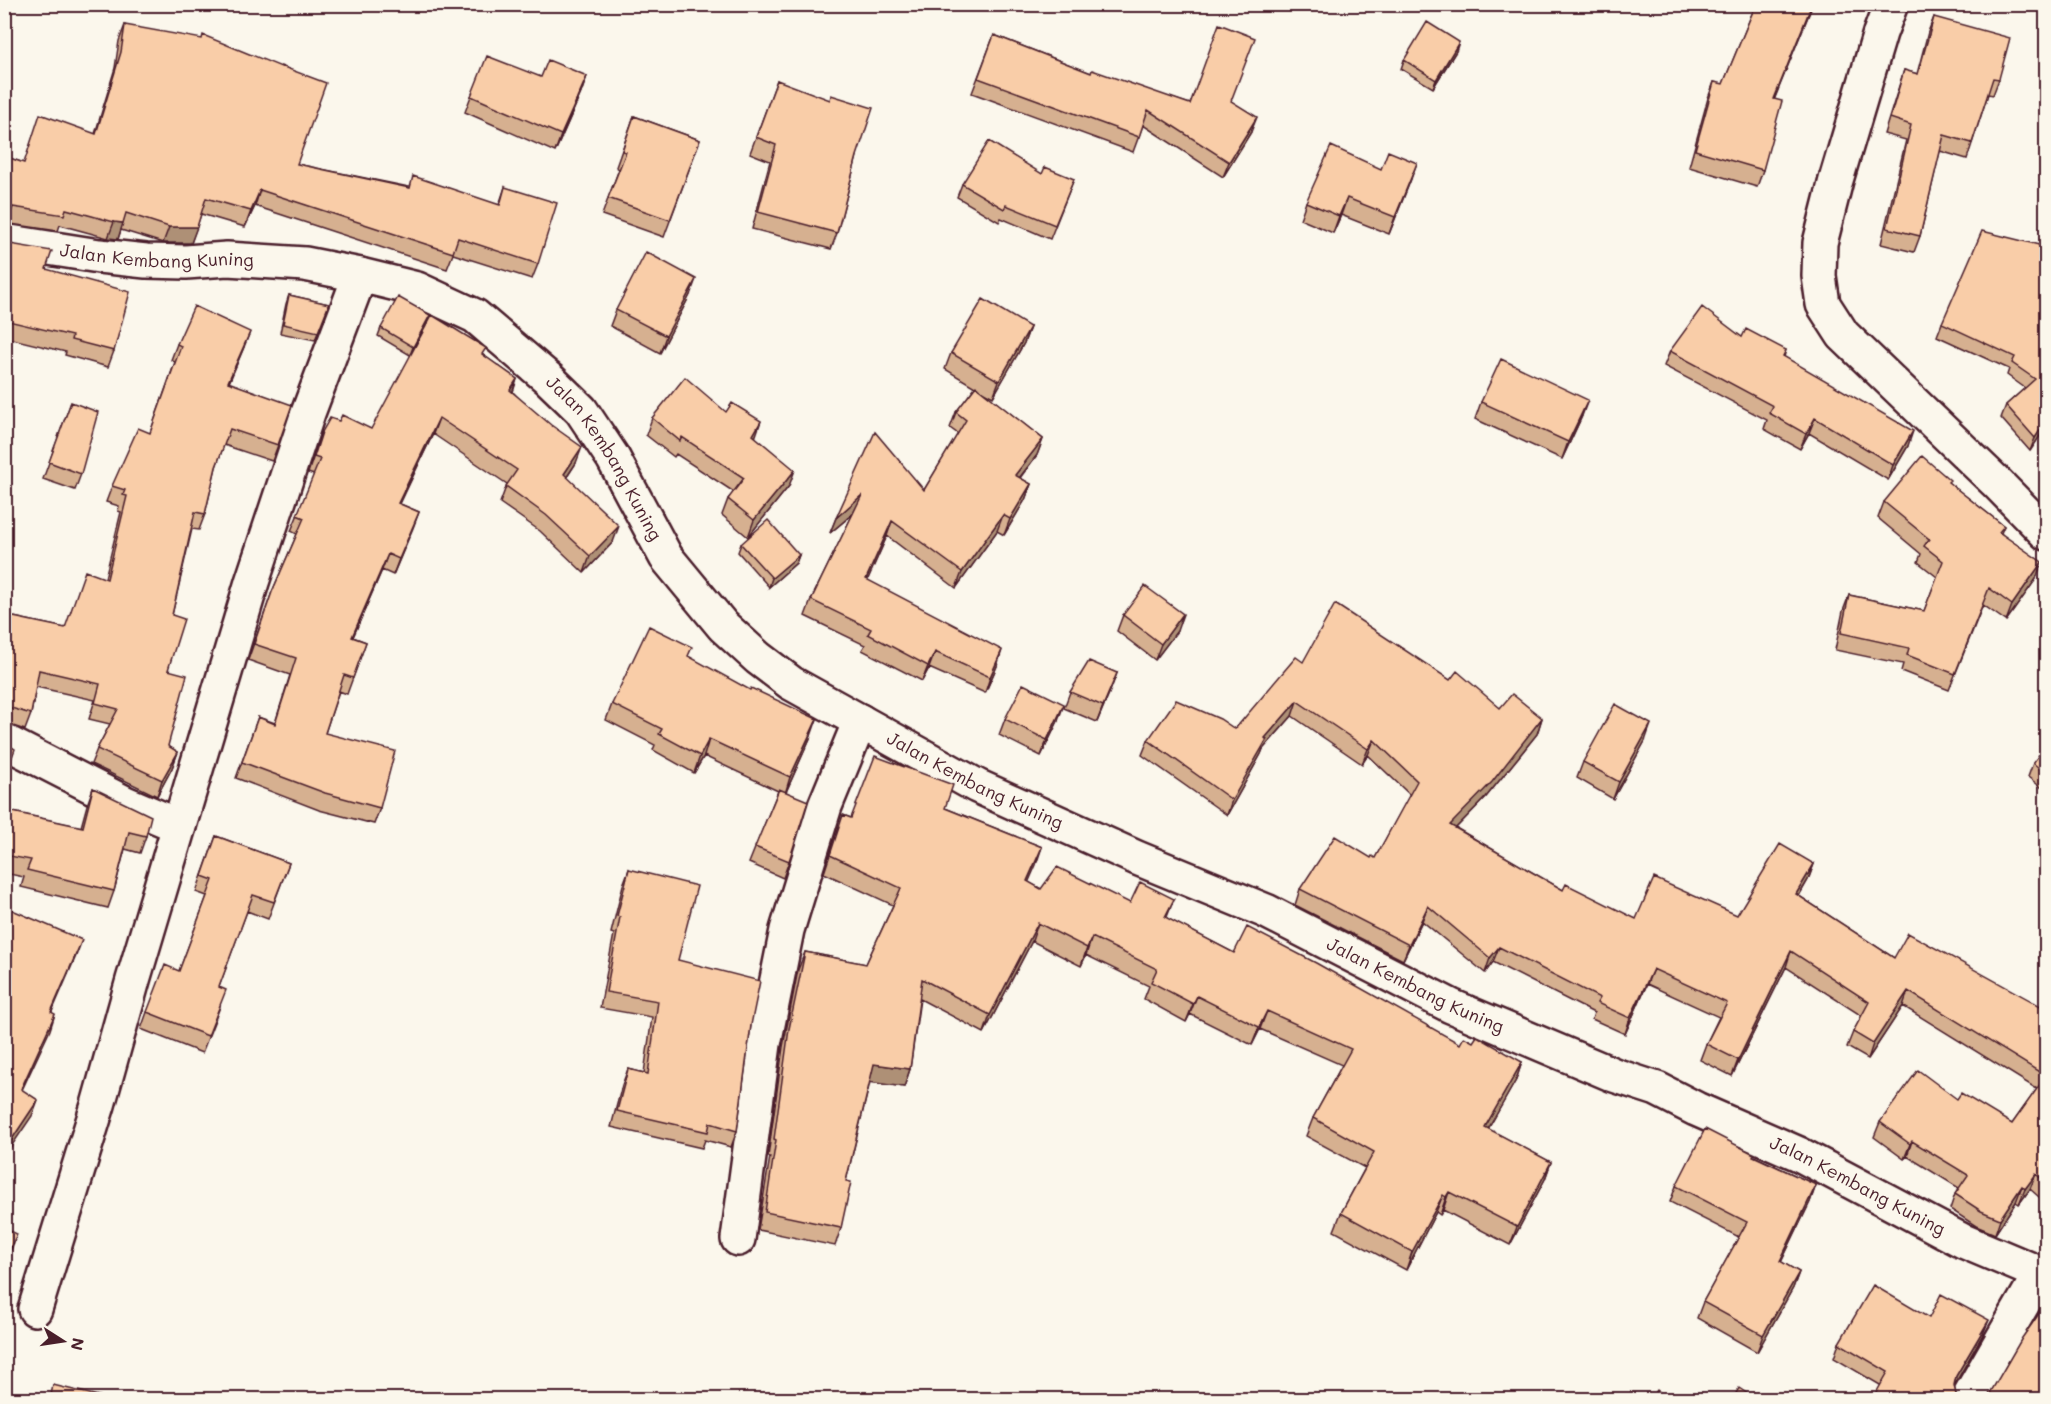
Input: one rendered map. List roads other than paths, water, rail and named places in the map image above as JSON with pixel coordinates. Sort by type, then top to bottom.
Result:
[{"type":"street","points":[[1891,4],[1880,33],[1820,243],[1819,276],[1822,304],[1843,335],[2046,533]]},
{"type":"street","name":"Jalan Kembang Kuning","points":[[4,241],[146,261],[186,262],[227,259],[305,264],[360,274],[417,289],[475,316],[549,379],[581,410],[614,458],[666,557],[723,626],[758,658],[791,683],[976,786],[1137,858],[1266,911],[1451,1006],[1614,1075],[1657,1089],[1695,1109],[1799,1154],[1963,1241],[2043,1275]]},
{"type":"street","points":[[35,1309],[98,1105],[178,826],[256,571],[308,413],[360,274]]},
{"type":"street","points":[[738,1239],[764,1044],[787,930],[825,806],[860,722]]},
{"type":"street","points":[[4,741],[125,803],[178,826]]},
{"type":"street","points":[[1967,1400],[2043,1275]]}]
